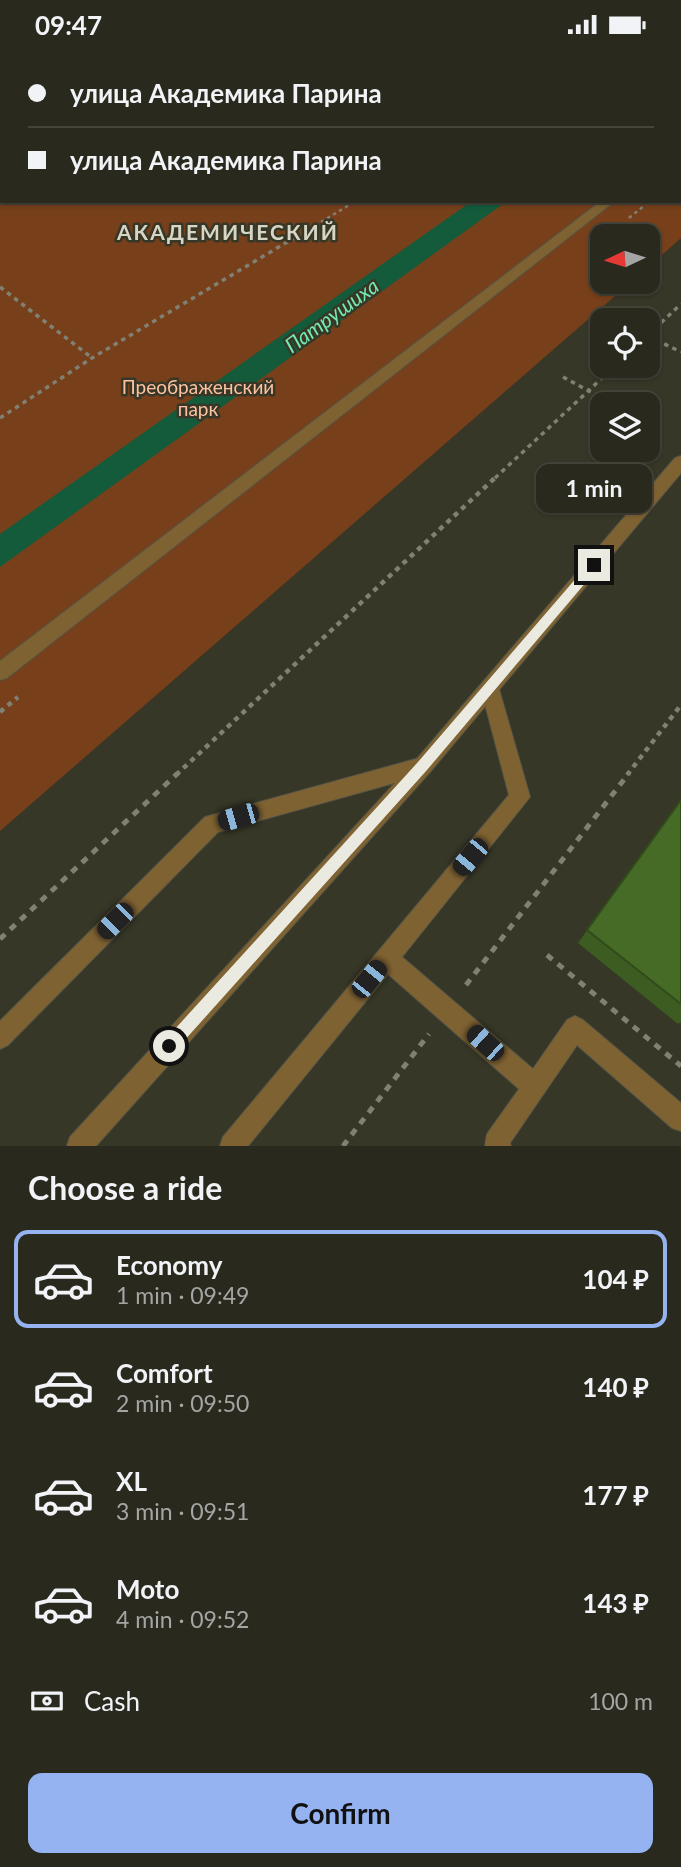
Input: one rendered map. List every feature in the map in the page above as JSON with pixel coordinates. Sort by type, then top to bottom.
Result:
[{"type":"street","points":[[0,672],[606,203]]},
{"type":"street","points":[[79,1146],[423,766],[681,462]]},
{"type":"street","points":[[232,1146],[520,797],[490,689]]},
{"type":"street","points":[[0,1037],[212,824],[423,766]]},
{"type":"street","points":[[386,958],[535,1087]]},
{"type":"street","points":[[499,1146],[496,1143],[575,1028],[681,1119]]},
{"type":"path","points":[[0,418],[92,358],[353,203]]},
{"type":"path","points":[[0,287],[92,358]]},
{"type":"path","points":[[660,324],[681,304]]},
{"type":"path","points":[[660,341],[681,352]]},
{"type":"path","points":[[563,377],[588,391]]},
{"type":"path","points":[[0,939],[602,378]]},
{"type":"path","points":[[343,1146],[681,705]]},
{"type":"path","points":[[547,955],[681,1066]]},
{"type":"green space","name":"Преображенский парк","points":[[0,203],[681,203],[681,238],[660,256],[660,224],[590,224],[590,294],[617,294],[601,308],[590,308],[590,318],[0,831]]},
{"type":"water","name":"Патрушиха","points":[[469,203],[504,203],[0,567],[0,534]]},
{"type":"building","points":[[681,800],[681,1004],[587,930]]},
{"type":"district","name":"АКАДЕМИЧЕСКИЙ","points":[[228,233]]},
{"type":"route","points":[[169,1046],[423,766],[594,565]]}]
